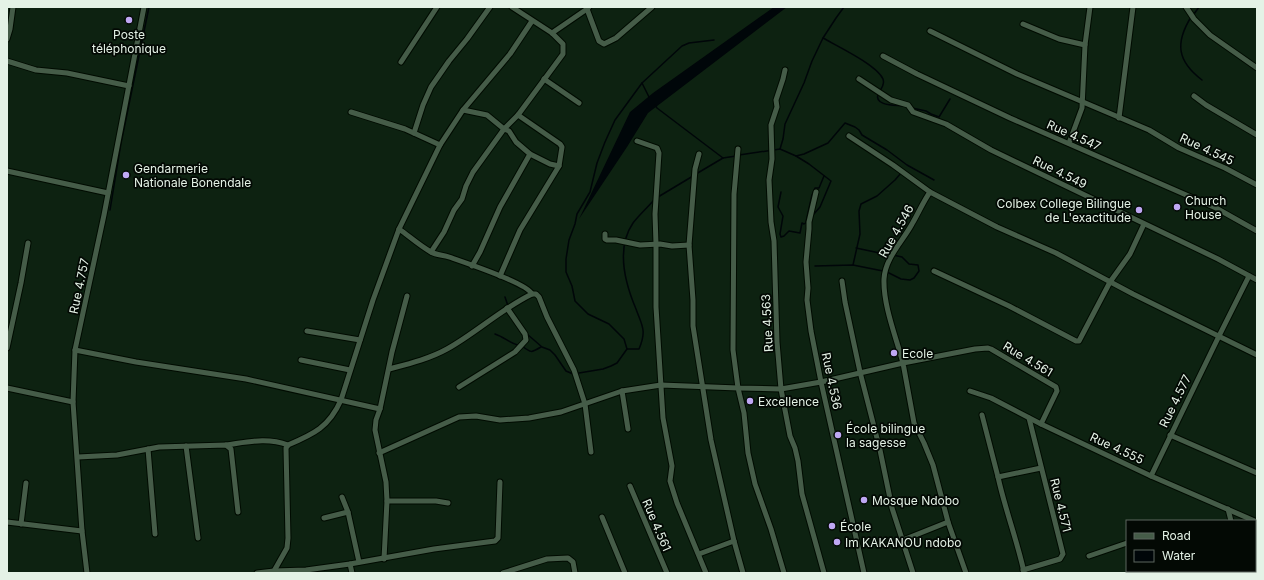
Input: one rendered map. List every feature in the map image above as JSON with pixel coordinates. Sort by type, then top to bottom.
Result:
[{"type":"street","points":[[7,38],[10,29],[13,7]]},
{"type":"street","name":"Rue 4.757","points":[[87,573],[82,531],[73,402],[75,350],[108,193],[144,7]]},
{"type":"street","points":[[401,62],[437,7]]},
{"type":"street","points":[[414,133],[423,105],[431,87],[448,61],[467,39],[490,7]]},
{"type":"street","points":[[431,252],[444,232],[454,210],[462,199],[466,186],[473,172],[504,129],[518,115],[563,54],[563,44],[552,33],[512,7]]},
{"type":"street","points":[[552,33],[587,8],[599,41],[604,44],[616,38],[652,7]]},
{"type":"street","points":[[1069,143],[1083,103],[1085,45],[1090,7]]},
{"type":"street","points":[[1119,118],[1133,7]]},
{"type":"street","points":[[1186,7],[1194,19],[1210,35],[1257,68]]},
{"type":"street","points":[[274,571],[287,548],[288,538],[286,448],[288,445],[319,430],[332,418],[341,400],[373,300],[399,229],[440,145],[463,110],[510,54],[532,21]]},
{"type":"street","points":[[1023,24],[1059,39],[1085,45]]},
{"type":"street","name":"Rue 4.545","points":[[930,31],[1017,74],[1149,130],[1179,148],[1225,168],[1257,185]]},
{"type":"street","name":"Rue 4.547","points":[[882,56],[1010,118],[1216,208],[1257,231]]},
{"type":"street","points":[[7,61],[36,70],[67,73],[129,86]]},
{"type":"street","name":"Rue 4.563","points":[[784,70],[783,79],[776,100],[777,107],[771,125],[772,159],[769,180],[771,222],[774,241],[776,335],[781,389],[790,436],[798,461],[802,494],[824,573]]},
{"type":"street","points":[[544,79],[579,103]]},
{"type":"street","name":"Rue 4.549","points":[[859,79],[891,100],[908,105],[913,112],[946,124],[991,150],[1218,259],[1257,280]]},
{"type":"street","points":[[1194,96],[1206,105],[1257,135]]},
{"type":"street","points":[[463,110],[487,115],[504,129],[509,131],[516,142],[530,154],[550,164],[559,166]]},
{"type":"street","points":[[350,112],[414,133],[440,145]]},
{"type":"street","points":[[500,276],[520,230],[559,166],[562,147],[518,115]]},
{"type":"street","points":[[849,136],[930,192],[997,227],[1056,253],[1110,282],[1257,354]]},
{"type":"street","points":[[637,141],[653,146],[658,150],[655,214],[656,307],[663,418],[672,466],[670,481],[677,503],[706,573]]},
{"type":"street","points":[[738,149],[734,194],[733,350],[738,388],[744,413],[748,453],[755,484],[771,529],[784,573]]},
{"type":"street","points":[[472,266],[500,208],[530,154]]},
{"type":"street","points":[[699,154],[695,169],[689,245],[693,300],[693,326],[711,440],[734,541],[743,573]]},
{"type":"street","points":[[7,171],[108,193]]},
{"type":"street","name":"Rue 4.536","points":[[816,192],[809,222],[806,271],[811,331],[864,573]]},
{"type":"street","name":"Rue 4.546","points":[[930,192],[886,268],[884,278],[886,301],[903,363],[914,424],[933,465],[948,522],[966,573]]},
{"type":"street","points":[[934,271],[1003,303],[1076,341],[1079,341],[1110,282],[1130,254],[1144,224]]},
{"type":"street","points":[[399,229],[431,252],[500,276],[526,288],[532,294],[536,294],[539,297],[547,317],[574,370],[585,404],[591,452]]},
{"type":"street","points":[[605,234],[605,239],[607,240],[616,240],[640,245],[689,245]]},
{"type":"street","points":[[7,348],[28,243]]},
{"type":"street","name":"Rue 4.577","points":[[1151,476],[1249,276]]},
{"type":"street","points":[[842,281],[860,372],[880,450],[892,508],[913,573]]},
{"type":"street","points":[[389,369],[420,361],[446,350],[507,308],[532,294]]},
{"type":"street","points":[[384,559],[387,501],[386,482],[375,430],[392,352],[407,296]]},
{"type":"street","points":[[459,387],[515,352],[526,340],[526,334],[507,308]]},
{"type":"street","points":[[307,331],[360,340]]},
{"type":"street","name":"Rue 4.561","points":[[903,363],[975,349],[991,349],[1056,387],[1057,391],[1041,424]]},
{"type":"street","points":[[75,350],[136,362],[246,379],[380,409]]},
{"type":"street","points":[[301,360],[350,370]]},
{"type":"street","points":[[380,453],[459,417],[476,416],[500,420],[528,418],[560,412],[622,391],[661,384],[781,389],[821,382],[903,363]]},
{"type":"street","points":[[7,388],[73,402]]},
{"type":"street","points":[[622,391],[628,429]]},
{"type":"street","name":"Rue 4.555","points":[[970,391],[991,398],[1041,424],[1151,476],[1253,520]]},
{"type":"street","points":[[982,415],[1002,495],[1016,539],[1024,571]]},
{"type":"street","name":"Rue 4.571","points":[[1024,571],[1060,559],[1063,554],[1029,418]]},
{"type":"street","points":[[1170,435],[1257,472]]},
{"type":"street","points":[[78,457],[117,455],[148,449],[226,445],[261,441],[277,441],[288,445]]},
{"type":"street","points":[[226,445],[231,449],[238,512]]},
{"type":"street","points":[[186,446],[198,538]]},
{"type":"street","points":[[148,449],[155,534]]},
{"type":"street","points":[[998,477],[1041,468]]},
{"type":"street","points":[[257,573],[274,571],[305,571],[384,559],[434,549],[495,541],[498,538],[500,482]]},
{"type":"street","points":[[21,524],[26,483]]},
{"type":"street","name":"Rue 4.561","points":[[630,486],[667,573]]},
{"type":"street","points":[[342,496],[348,512],[359,562]]},
{"type":"street","points":[[387,501],[436,501],[448,503]]},
{"type":"street","points":[[1228,509],[1231,520]]},
{"type":"street","points":[[324,518],[348,512]]},
{"type":"street","points":[[602,517],[625,573]]},
{"type":"street","points":[[7,522],[82,531]]},
{"type":"street","points":[[903,540],[948,522]]},
{"type":"street","points":[[699,554],[734,541]]},
{"type":"street","points":[[1089,556],[1126,543]]},
{"type":"street","points":[[504,573],[547,559],[568,558],[573,562],[575,573]]},
{"type":"street","points":[[350,564],[352,573]]},
{"type":"water","points":[[774,7],[787,7],[648,113],[579,219],[630,112],[653,93]]},
{"type":"waterway","points":[[110,210],[121,143],[149,7]]},
{"type":"waterway","points":[[780,149],[785,124],[804,83],[812,61],[823,38],[844,7]]},
{"type":"waterway","points":[[1194,14],[1199,7]]},
{"type":"waterway","points":[[1191,17],[1182,35],[1181,51],[1187,66],[1202,80]]},
{"type":"waterway","points":[[823,38],[856,56],[873,68],[884,82],[880,91]]},
{"type":"waterway","points":[[527,334],[542,347],[550,350],[566,371],[573,374],[603,369],[611,366],[617,363],[627,349],[624,339],[609,324],[588,314],[575,301],[572,286],[566,272],[566,259],[569,240],[577,214],[590,192],[597,163],[615,120],[642,83],[682,46],[689,43],[714,40]]},
{"type":"waterway","points":[[642,83],[649,97]]},
{"type":"waterway","points":[[878,94],[879,101],[882,103],[903,106]]},
{"type":"waterway","points":[[912,108],[926,111],[939,117],[950,99]]},
{"type":"waterway","points":[[655,105],[723,158]]},
{"type":"waterway","points":[[796,156],[828,143],[845,123],[855,127],[862,135],[887,150],[907,165],[934,180]]},
{"type":"waterway","points":[[739,155],[780,149],[809,164],[831,181],[820,207],[813,215]]},
{"type":"waterway","points":[[696,174],[723,158],[736,156]]},
{"type":"waterway","points":[[853,265],[860,234],[859,211],[861,204],[877,196],[901,173]]},
{"type":"waterway","points":[[658,197],[693,176]]},
{"type":"waterway","points":[[806,222],[812,195],[815,188],[819,188],[824,176]]},
{"type":"waterway","points":[[781,192],[778,207],[783,216],[780,234],[781,237],[789,231],[800,233],[802,223],[804,224],[807,222]]},
{"type":"waterway","points":[[627,349],[639,349],[643,337],[643,328],[628,288],[624,266],[625,243],[633,223],[654,200]]},
{"type":"waterway","points":[[856,248],[889,255]]},
{"type":"waterway","points":[[887,272],[901,279],[910,280],[914,278],[919,271],[918,265],[909,264],[902,257],[893,255]]},
{"type":"waterway","points":[[815,266],[853,265],[883,271]]},
{"type":"waterway","points":[[505,297],[508,306]]},
{"type":"waterway","points":[[495,334],[518,345]]},
{"type":"waterway","points":[[522,346],[531,351],[541,347]]},
{"type":"place","name":"Poste téléphonique","points":[[129,20]]},
{"type":"place","name":"Gendarmerie Nationale Bonendale","points":[[126,175]]},
{"type":"place","name":"Church House","points":[[1177,207]]},
{"type":"place","name":"Colbex College Bilingue de L'exactitude","points":[[1139,210]]},
{"type":"place","name":"Ecole","points":[[894,353]]},
{"type":"place","name":"Excellence","points":[[750,401]]},
{"type":"place","name":"École bilingue la sagesse","points":[[838,435]]},
{"type":"place","name":"Mosque Ndobo","points":[[864,500]]},
{"type":"place","name":"École","points":[[832,526]]},
{"type":"place","name":"Im KAKANOU ndobo","points":[[837,542]]}]
